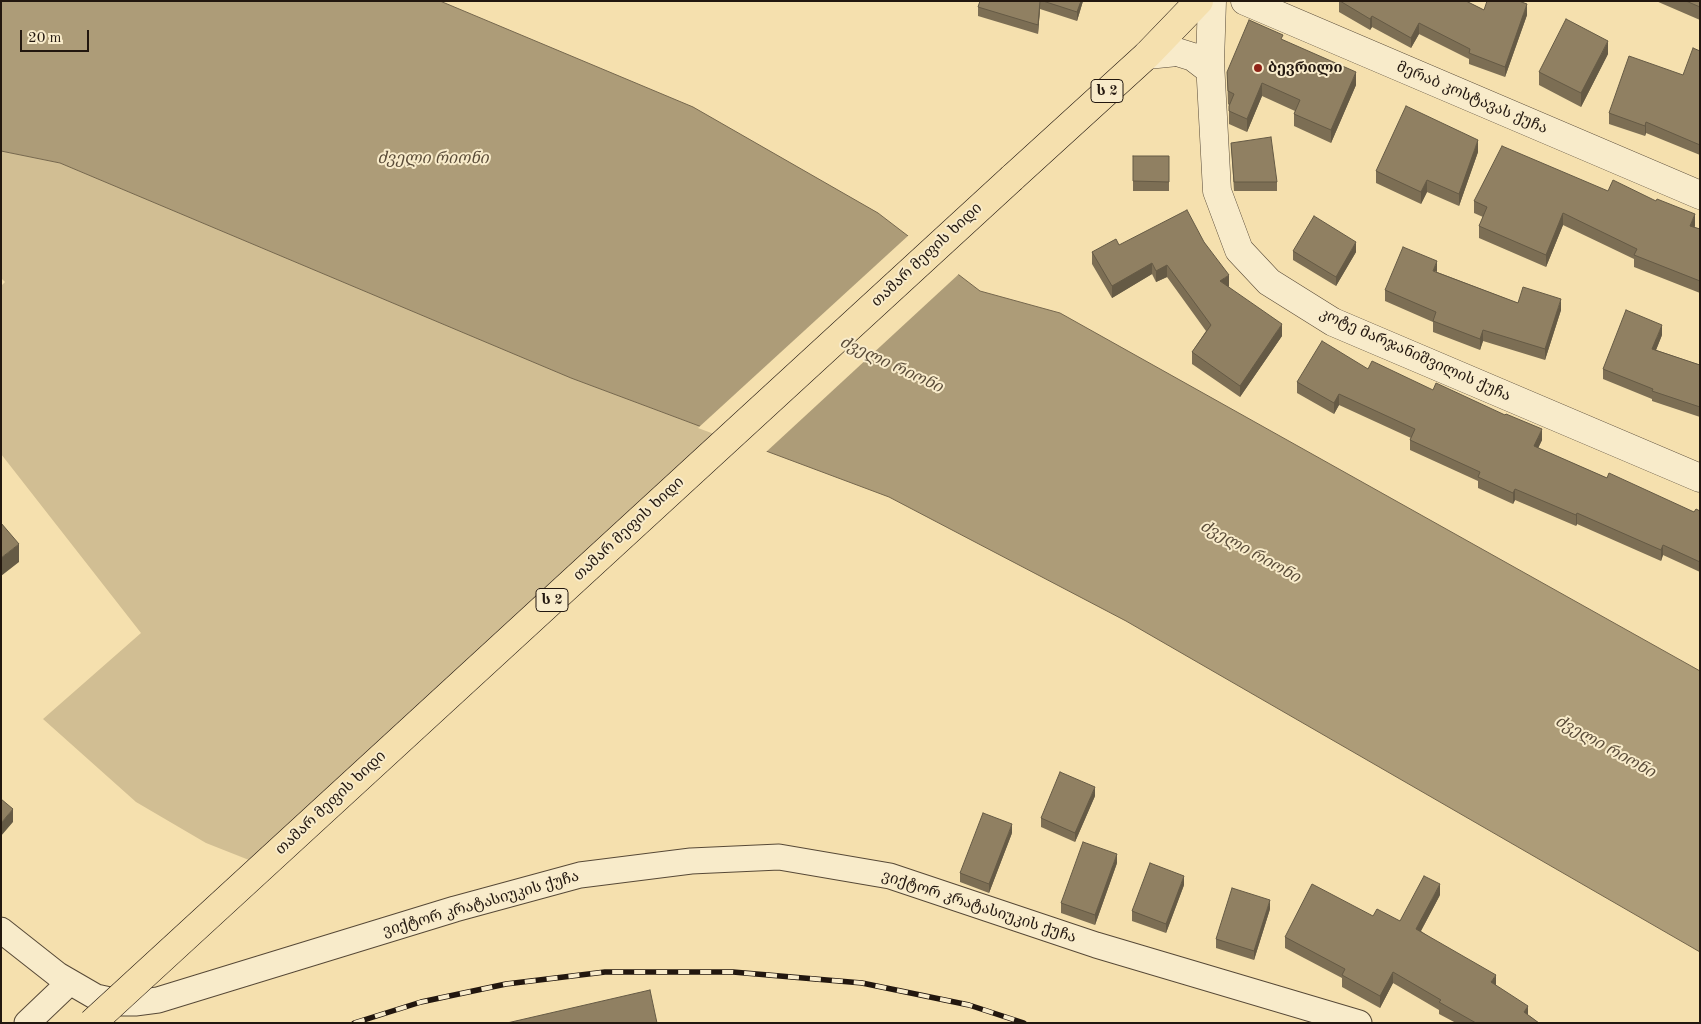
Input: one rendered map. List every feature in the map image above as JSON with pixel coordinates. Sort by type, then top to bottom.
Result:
[{"type":"highway","name":"ს 2","points":[[1147,55],[1199,1]]},
{"type":"highway","name":"თამარ მეფის ხიდი","points":[[92,1023],[1147,55]]},
{"type":"street","name":"კოტე მარჯანიშვილის ქუჩა","points":[[1212,1],[1210,70],[1217,191],[1239,250],[1269,282],[1333,322],[1700,478]]},
{"type":"street","name":"მერაბ კოსტავას ქუჩა","points":[[1245,1],[1700,195]]},
{"type":"street","points":[[1147,55],[1177,52],[1192,57],[1210,70]]},
{"type":"street","name":"ვიქტორ კრატასიუკის ქუჩა","points":[[1,930],[58,976],[96,997],[123,1003],[158,1000],[455,909],[580,875],[691,861],[779,857],[890,876],[1096,945],[1359,1023]]},
{"type":"street","points":[[27,1023],[70,982]]},
{"type":"shaded area","points":[[1,151],[60,163],[571,378],[723,435],[249,860],[206,843],[136,802],[43,719],[141,633],[1,454],[1,286],[5,282],[1,278]]},
{"type":"water","name":"ძველი რიონი","points":[[1,1],[440,1],[693,107],[878,213],[980,291],[1060,313],[1700,671],[1700,952],[1126,621],[889,497],[571,378],[60,163],[1,151]]},
{"type":"pier","points":[[910,234],[960,273],[765,453],[698,428]]},
{"type":"building","points":[[980,1],[1040,1],[1038,25],[978,7]]},
{"type":"building","points":[[1043,1],[1081,1],[1077,12]]},
{"type":"building","points":[[1340,1],[1466,1],[1484,10],[1487,1],[1519,1],[1527,4],[1505,67],[1469,53],[1470,49],[1419,23],[1411,38],[1372,16],[1370,19]]},
{"type":"building","points":[[1686,1],[1700,1],[1700,7]]},
{"type":"building","points":[[1566,19],[1608,41],[1581,93],[1539,72]]},
{"type":"building","points":[[1249,20],[1283,35],[1281,39],[1356,72],[1331,130],[1294,114],[1300,100],[1262,83],[1247,119],[1229,111],[1234,94],[1228,91],[1227,72]]},
{"type":"building","points":[[1693,48],[1700,51],[1700,145],[1646,122],[1645,126],[1609,113],[1629,56],[1683,75]]},
{"type":"building","points":[[1406,106],[1478,140],[1459,194],[1427,180],[1421,192],[1376,171]]},
{"type":"building","points":[[1271,137],[1277,182],[1234,182],[1231,143]]},
{"type":"building","points":[[1502,146],[1608,191],[1613,180],[1656,201],[1657,199],[1695,214],[1690,226],[1700,229],[1700,281],[1634,255],[1637,249],[1563,213],[1546,255],[1479,226],[1487,207],[1474,201]]},
{"type":"building","points":[[1133,156],[1169,156],[1169,182],[1133,181]]},
{"type":"building","points":[[1187,210],[1204,242],[1229,275],[1220,281],[1282,324],[1240,386],[1192,352],[1211,325],[1167,265],[1156,271],[1152,263],[1112,286],[1092,252],[1116,239],[1119,245]]},
{"type":"building","points":[[1314,216],[1356,242],[1336,277],[1293,251]]},
{"type":"building","points":[[1403,247],[1437,261],[1433,271],[1518,303],[1523,287],[1561,299],[1545,349],[1483,330],[1480,339],[1433,321],[1436,312],[1385,290]]},
{"type":"building","points":[[1626,310],[1662,325],[1652,349],[1700,365],[1700,407],[1652,391],[1653,389],[1603,369]]},
{"type":"building","points":[[1322,341],[1368,369],[1372,361],[1433,390],[1436,383],[1505,415],[1542,429],[1534,446],[1607,478],[1609,473],[1694,512],[1696,509],[1700,511],[1700,562],[1663,545],[1661,550],[1577,513],[1576,515],[1515,489],[1513,493],[1478,477],[1480,472],[1410,440],[1415,429],[1339,394],[1334,403],[1297,382]]},
{"type":"building","points":[[1,523],[19,544],[1,558]]},
{"type":"building","points":[[1060,772],[1095,787],[1075,833],[1041,818]]},
{"type":"building","points":[[1,799],[13,809],[1,823]]},
{"type":"building","points":[[983,813],[1012,824],[989,884],[960,873]]},
{"type":"building","points":[[1083,842],[1117,854],[1095,915],[1061,903]]},
{"type":"building","points":[[1150,863],[1184,876],[1166,924],[1132,911]]},
{"type":"building","points":[[1424,876],[1440,884],[1416,929],[1496,975],[1491,982],[1528,1006],[1524,1012],[1539,1023],[1476,1023],[1393,972],[1380,996],[1342,975],[1345,969],[1285,937],[1312,884],[1373,916],[1377,909],[1400,921]]},
{"type":"building","points":[[1232,888],[1270,900],[1254,951],[1216,939]]},
{"type":"building","points":[[650,990],[657,1023],[507,1023]]},
{"type":"railway","points":[[354,1023],[421,1002],[506,984],[605,972],[733,972],[862,983],[969,1005],[1024,1023]]},
{"type":"place","name":"ბევრილი","points":[[1258,68]]}]
